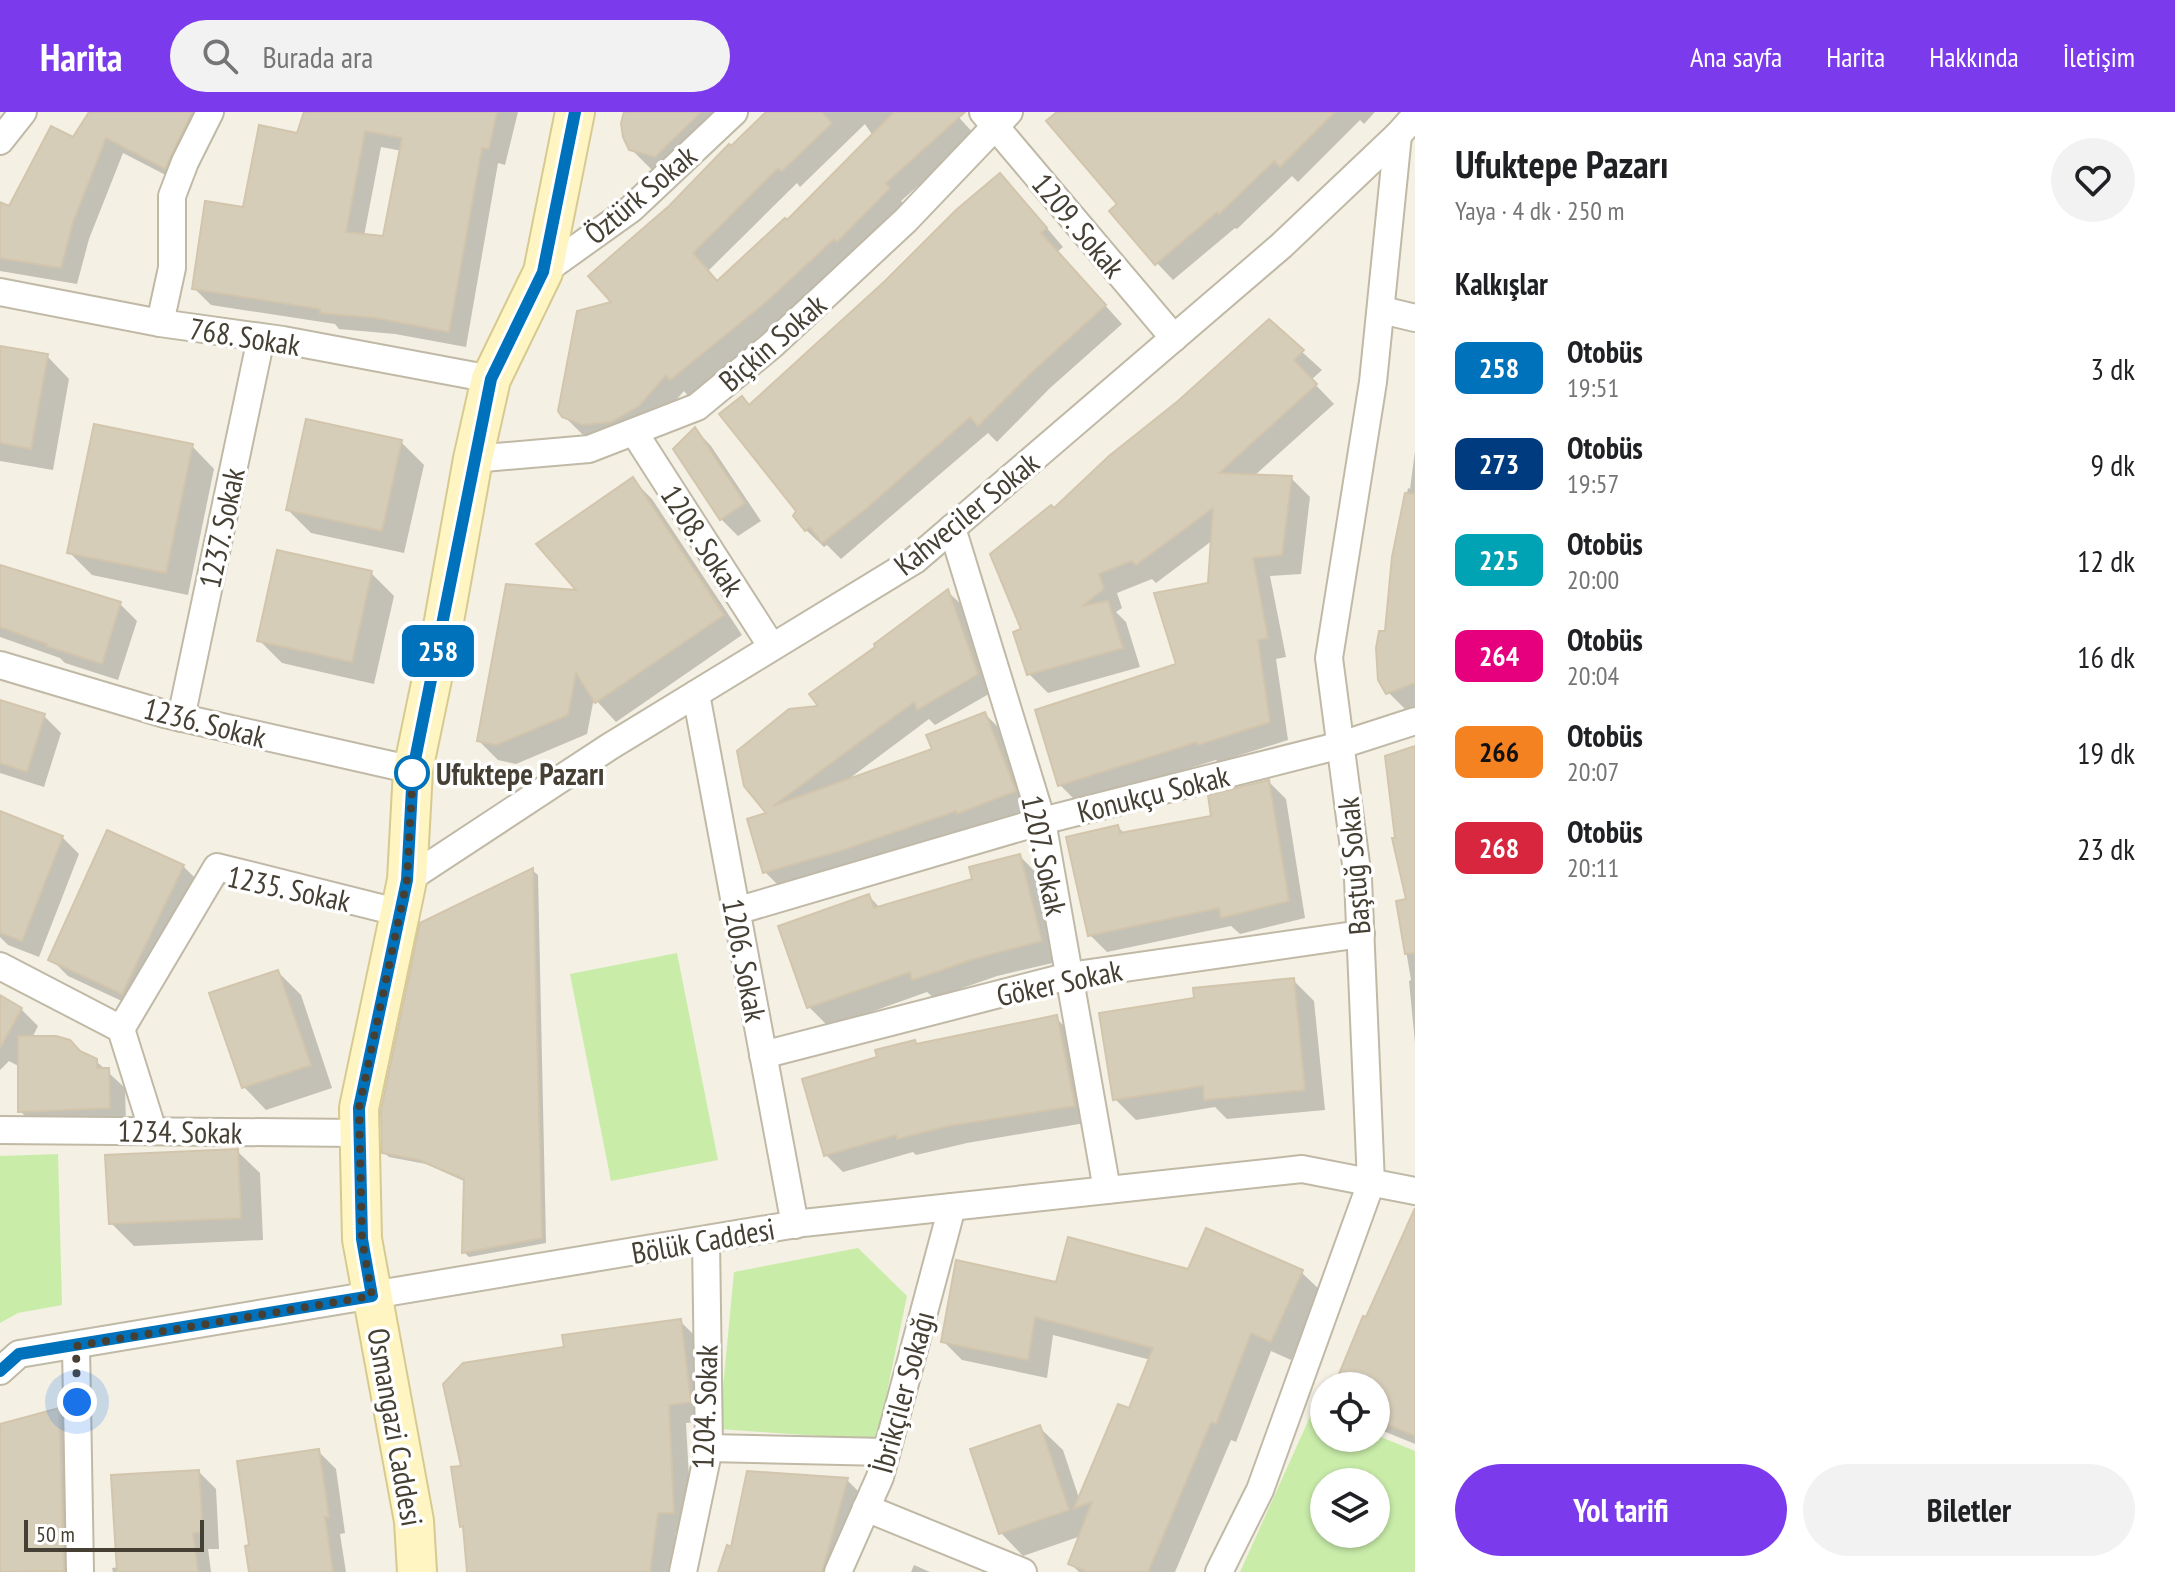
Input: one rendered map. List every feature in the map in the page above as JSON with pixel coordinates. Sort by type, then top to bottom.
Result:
[{"type":"main road","name":"Osmangazi Caddesi","points":[[417,1572],[414,1521],[362,1239],[359,1108],[404,897],[413,770],[473,459],[491,379],[543,272],[575,112]]},
{"type":"street","points":[[0,141],[23,112]]},
{"type":"street","points":[[160,323],[172,268],[172,196],[210,112]]},
{"type":"street","name":"Öztürk Sokak","points":[[543,272],[631,209],[734,112]]},
{"type":"street","name":"1209. Sokak","points":[[995,116],[1174,338]]},
{"type":"street","name":"Biçkin Sokak","points":[[473,459],[589,449],[697,407],[772,345],[906,220],[995,116]]},
{"type":"street","name":"Kahveciler Sokak","points":[[404,897],[609,747],[915,560],[1281,246],[1406,126]]},
{"type":"street","name":"Baştuğ Sokak","points":[[1219,1572],[1260,1490],[1371,1183],[1358,879],[1329,658],[1382,310],[1406,126]]},
{"type":"street","name":"768. Sokak","points":[[0,292],[160,323],[491,379]]},
{"type":"street","points":[[1382,310],[1415,318]]},
{"type":"street","name":"1237. Sokak","points":[[181,718],[261,338]]},
{"type":"street","name":"1208. Sokak","points":[[634,432],[772,647]]},
{"type":"street","name":"1207. Sokak","points":[[952,528],[1042,821],[1107,1190]]},
{"type":"street","name":"1236. Sokak","points":[[0,665],[181,718],[413,770]]},
{"type":"street","name":"1206. Sokak","points":[[696,694],[795,1225]]},
{"type":"street","name":"Konukçu Sokak","points":[[736,911],[1042,821],[1341,745],[1415,721]]},
{"type":"street","name":"1235. Sokak","points":[[121,1029],[217,867],[404,897]]},
{"type":"street","name":"Göker Sokak","points":[[763,1055],[1069,976],[1361,934]]},
{"type":"street","points":[[0,966],[121,1029],[153,1131]]},
{"type":"street","name":"1234. Sokak","points":[[0,1130],[359,1133]]},
{"type":"street","name":"Bölük Caddesi","points":[[0,1371],[19,1354],[795,1225],[1302,1169],[1415,1191]]},
{"type":"street","name":"İbrikçiler Sokağı","points":[[838,1572],[880,1477],[952,1207]]},
{"type":"street","name":"1204. Sokak","points":[[683,1572],[709,1448],[706,1240]]},
{"type":"street","points":[[76,1346],[80,1572]]},
{"type":"street","points":[[709,1448],[886,1452]]},
{"type":"street","points":[[866,1508],[1023,1572]]},
{"type":"green space","points":[[677,953],[718,1160],[611,1181],[570,974]]},
{"type":"green space","points":[[58,1154],[62,1305],[18,1313],[0,1323],[0,1156]]},
{"type":"green space","points":[[858,1248],[907,1296],[877,1440],[719,1429],[734,1272]]},
{"type":"green space","points":[[1310,1417],[1310,1452],[1390,1452],[1390,1441],[1415,1451],[1415,1572],[1240,1572]]},
{"type":"building","points":[[89,112],[192,112],[165,169],[106,138],[73,222],[61,268],[0,258],[0,202],[9,206],[51,126],[73,137]]},
{"type":"building","points":[[304,112],[497,112],[489,149],[482,148],[449,332],[376,318],[320,313],[320,309],[192,289],[205,201],[243,207],[259,125],[297,133]],"holes":[[[365,131],[402,138],[383,236],[346,232]]]},
{"type":"building","points":[[624,112],[701,112],[655,157],[629,150],[621,123]]},
{"type":"building","points":[[766,112],[822,112],[832,123],[782,171],[778,168],[693,253],[717,281],[785,218],[787,220],[894,112],[965,112],[886,183],[890,188],[837,242],[834,239],[765,303],[670,380],[666,375],[639,406],[611,422],[583,425],[562,417],[558,411],[577,311],[611,302],[588,276],[669,206],[729,144],[731,146]]},
{"type":"building","points":[[1057,112],[1335,112],[1280,167],[1274,161],[1219,214],[1217,212],[1155,265],[1109,211],[1117,204],[1046,121]]},
{"type":"building","points":[[1000,173],[1047,228],[1041,233],[1106,305],[978,426],[970,417],[867,508],[822,543],[810,527],[805,531],[793,516],[796,511],[719,414],[742,396],[749,405],[885,281],[956,210]]},
{"type":"building","points":[[1269,319],[1304,350],[1294,360],[1317,384],[1219,473],[1292,476],[1282,555],[1253,558],[1268,638],[1258,640],[1270,722],[1058,786],[1035,710],[1176,664],[1154,593],[1208,583],[1213,508],[1136,565],[1131,561],[1099,574],[1104,589],[1082,606],[1108,601],[1123,648],[1027,675],[1013,632],[1021,629],[990,554],[1051,505],[1054,508],[1109,456],[1178,401]]},
{"type":"building","points":[[0,346],[48,354],[31,449],[0,443]]},
{"type":"building","points":[[306,419],[402,440],[382,531],[286,510]]},
{"type":"building","points":[[94,424],[193,444],[166,573],[67,553]]},
{"type":"building","points":[[695,427],[745,503],[720,520],[673,449]]},
{"type":"building","points":[[633,477],[724,615],[595,703],[576,673],[568,715],[496,745],[477,741],[506,584],[576,590],[536,544]]},
{"type":"building","points":[[1405,493],[1415,494],[1415,683],[1386,694],[1378,680],[1376,648],[1379,631],[1385,631],[1392,557]]},
{"type":"building","points":[[277,550],[372,571],[352,662],[257,641]]},
{"type":"building","points":[[0,565],[121,602],[102,664],[0,627]]},
{"type":"building","points":[[948,589],[978,674],[917,710],[914,702],[773,806],[932,749],[926,735],[985,712],[1016,791],[957,814],[956,811],[843,850],[763,873],[747,819],[766,813],[744,786],[737,751],[789,709],[818,706],[809,694]]},
{"type":"building","points":[[0,700],[45,714],[27,772],[0,763]]},
{"type":"building","points":[[1415,746],[1415,953],[1405,954],[1396,901],[1406,899],[1392,838],[1395,838],[1385,756]]},
{"type":"building","points":[[1269,780],[1289,901],[1221,918],[1219,908],[1088,936],[1066,837],[1118,825],[1120,833],[1211,816],[1208,795]]},
{"type":"building","points":[[0,811],[63,836],[22,941],[0,933]]},
{"type":"building","points":[[107,830],[184,865],[122,994],[48,960]]},
{"type":"building","points":[[1020,854],[1042,941],[912,980],[910,972],[807,1008],[778,926],[869,894],[874,908],[972,879],[969,867]]},
{"type":"building","points":[[533,868],[542,1238],[462,1253],[464,1179],[419,1160],[382,1153],[381,1110],[420,923]]},
{"type":"building","points":[[278,970],[311,1065],[242,1088],[209,993]]},
{"type":"building","points":[[1294,978],[1305,1090],[1204,1100],[1203,1086],[1113,1100],[1099,1013],[1194,998],[1193,988]]},
{"type":"building","points":[[0,995],[22,1008],[0,1048]]},
{"type":"building","points":[[1057,1015],[1075,1106],[949,1126],[897,1139],[896,1135],[824,1156],[802,1079],[877,1057],[875,1050]]},
{"type":"building","points":[[18,1036],[56,1036],[70,1040],[80,1051],[97,1059],[97,1068],[109,1068],[110,1108],[18,1112]]},
{"type":"building","points":[[238,1149],[241,1218],[109,1224],[105,1155]]},
{"type":"building","points":[[1415,1208],[1415,1436],[1390,1426],[1390,1372],[1340,1372],[1363,1316],[1366,1317]]},
{"type":"building","points":[[1206,1228],[1303,1270],[1271,1342],[1251,1333],[1216,1424],[1211,1422],[1148,1572],[1088,1572],[1068,1564],[1092,1502],[1074,1508],[1118,1404],[1129,1408],[1153,1348],[1035,1317],[1028,1360],[941,1342],[956,1260],[1056,1282],[1068,1237],[1188,1269]]},
{"type":"building","points":[[681,1319],[691,1402],[669,1405],[674,1513],[658,1513],[650,1572],[467,1572],[463,1526],[460,1527],[451,1467],[461,1466],[443,1384],[463,1363],[564,1347],[562,1335]]},
{"type":"building","points":[[59,1408],[64,1571],[0,1572],[0,1424]]},
{"type":"building","points":[[1040,1425],[1069,1510],[999,1534],[970,1449]]},
{"type":"building","points":[[319,1449],[333,1572],[249,1572],[245,1546],[249,1545],[237,1461]]},
{"type":"building","points":[[199,1470],[203,1532],[193,1533],[198,1572],[117,1572],[111,1475]]},
{"type":"building","points":[[747,1471],[848,1478],[822,1572],[718,1572],[727,1545],[731,1547]]},
{"type":"bus line","name":"258","points":[[0,1371],[19,1354],[372,1296],[362,1239],[359,1108],[407,880],[413,770],[491,379],[543,272],[575,112]]},
{"type":"place","name":"Ufuktepe Pazarı","points":[[412,773]]},
{"type":"route","points":[[77,1402],[76,1346],[372,1296],[362,1239],[359,1108],[407,880],[413,770],[412,773]]}]
